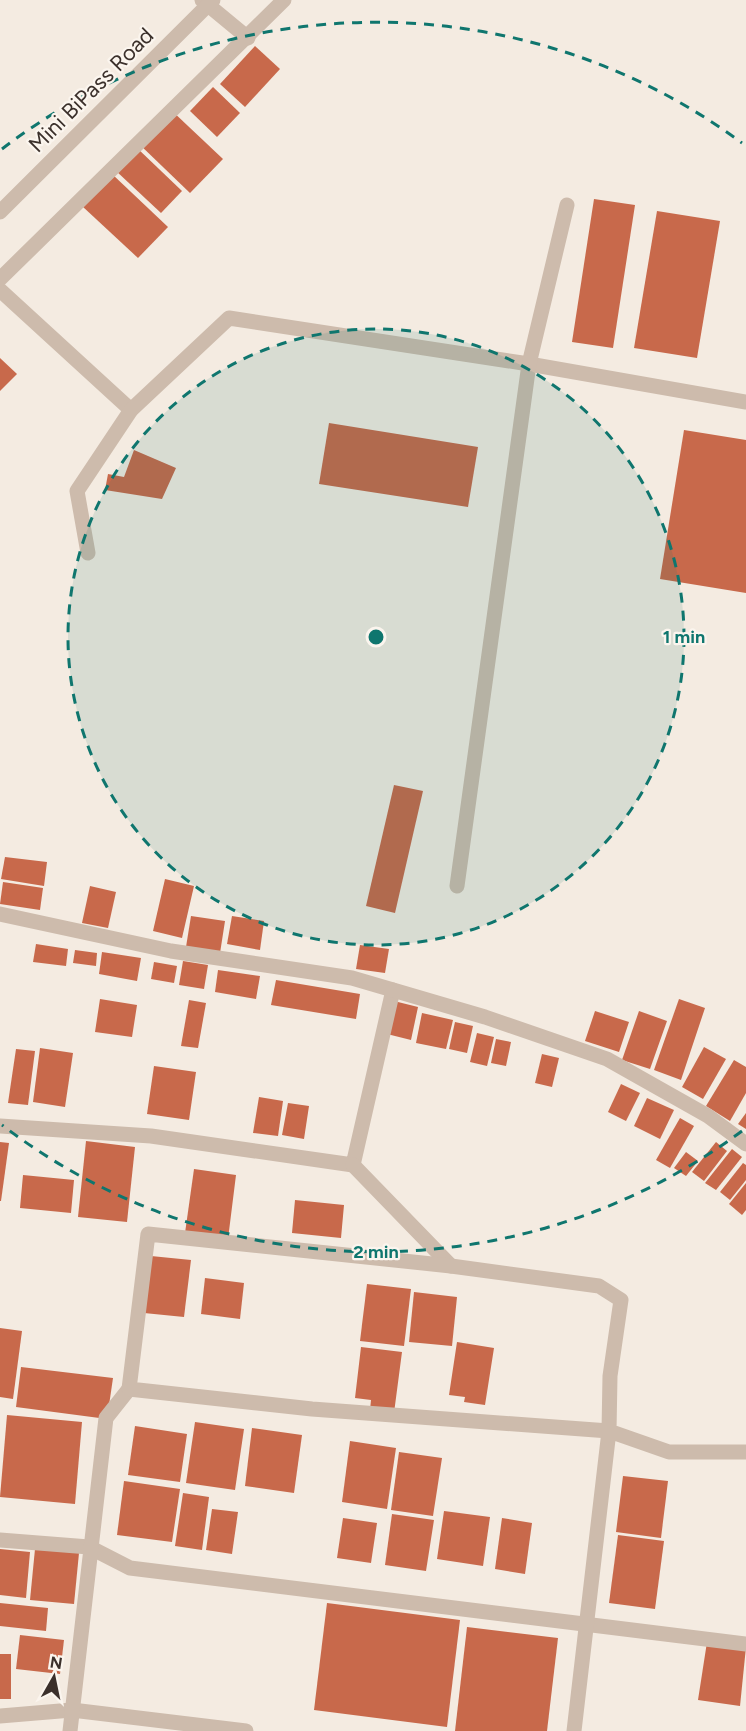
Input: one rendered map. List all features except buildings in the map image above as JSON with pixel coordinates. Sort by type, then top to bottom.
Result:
[{"type":"street","points":[[0,279],[248,38],[284,0]]},
{"type":"street","points":[[207,2],[248,38]]},
{"type":"street","name":"Mini BiPass Road","points":[[0,212],[207,2]]},
{"type":"street","points":[[457,886],[528,364],[567,205]]},
{"type":"street","points":[[0,290],[131,410]]},
{"type":"street","points":[[88,553],[77,491],[131,410],[229,318],[528,364],[746,402]]},
{"type":"street","points":[[0,914],[171,951],[352,978],[485,1017],[607,1059],[708,1116],[746,1144]]},
{"type":"street","points":[[353,1165],[393,990]]},
{"type":"street","points":[[0,1126],[151,1136],[353,1165],[451,1266]]},
{"type":"street","points":[[70,1731],[89,1546],[106,1418],[129,1389],[148,1234],[451,1266],[599,1286],[621,1300],[610,1376],[609,1431],[574,1731]]},
{"type":"street","points":[[129,1389],[312,1409],[609,1431],[669,1452],[746,1452]]},
{"type":"street","points":[[0,1540],[89,1546],[130,1568],[746,1644]]},
{"type":"street","points":[[0,1716],[72,1710],[246,1731]]}]
